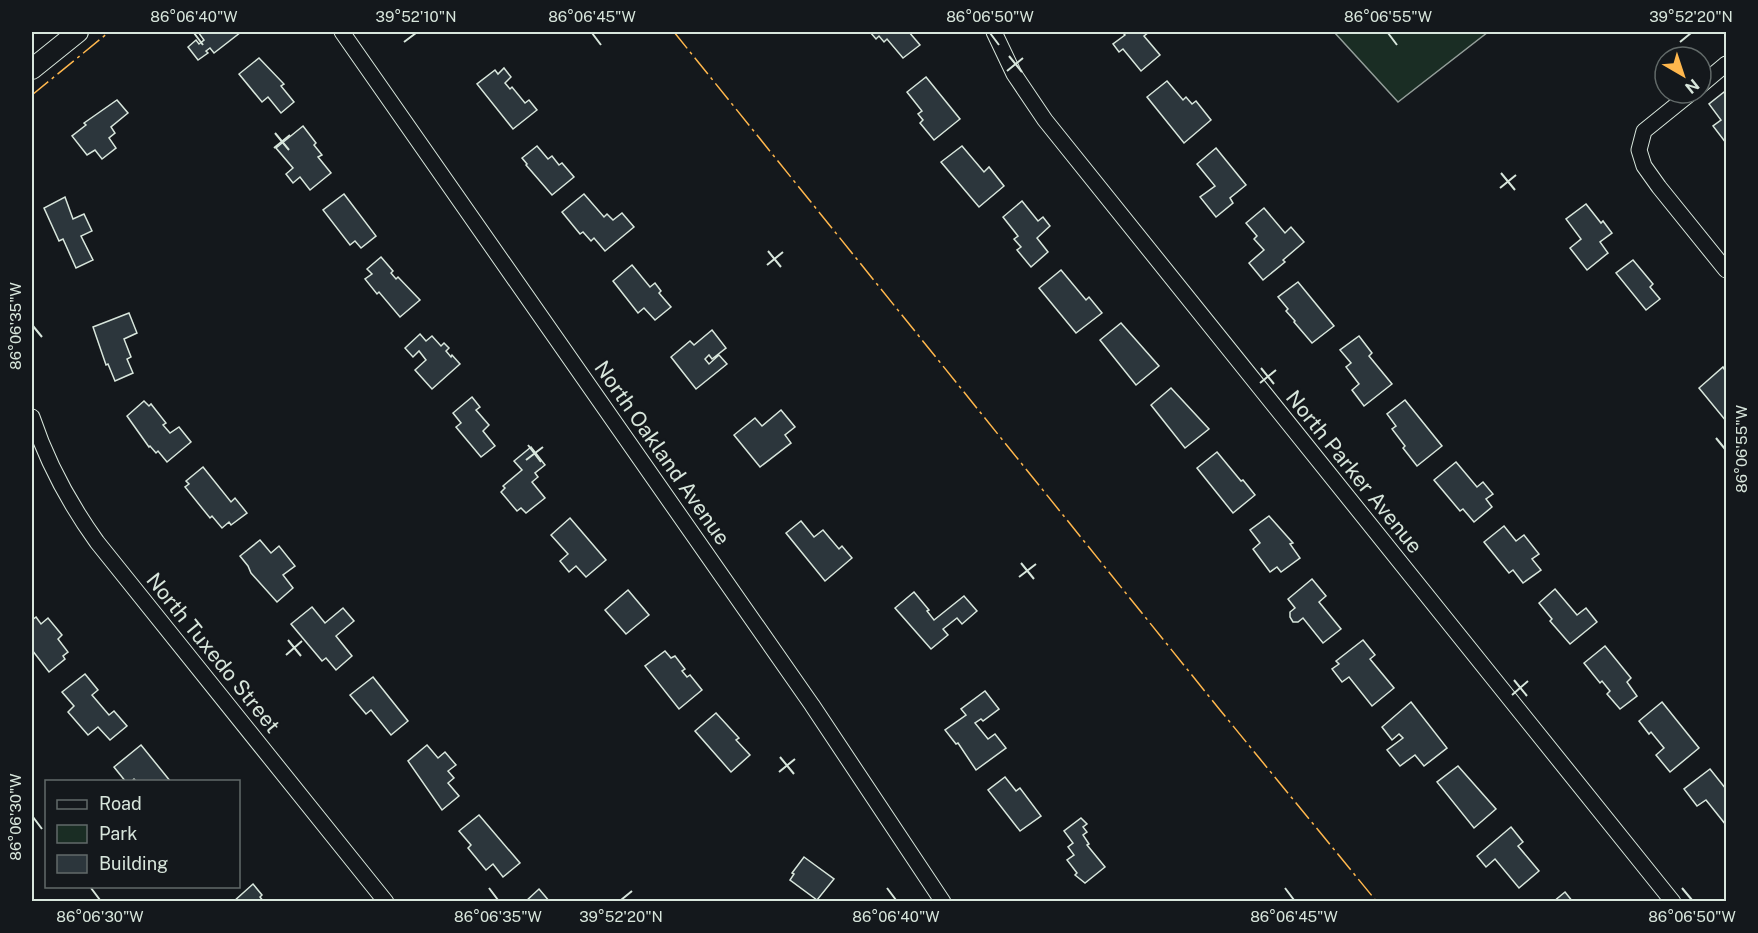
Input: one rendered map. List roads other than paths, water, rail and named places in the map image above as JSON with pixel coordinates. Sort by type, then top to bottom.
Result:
[{"type":"street","points":[[32,69],[78,32]]},
{"type":"street","name":"North Oakland Avenue","points":[[342,32],[812,705],[943,902]]},
{"type":"street","name":"North Parker Avenue","points":[[994,32],[1014,74],[1045,120],[1672,902]]},
{"type":"street","points":[[1713,75],[1726,64]]},
{"type":"street","points":[[1676,105],[1644,131],[1639,150],[1644,165],[1726,270]]},
{"type":"street","name":"North Tuxedo Street","points":[[32,417],[44,451],[62,488],[97,542],[386,902]]}]
